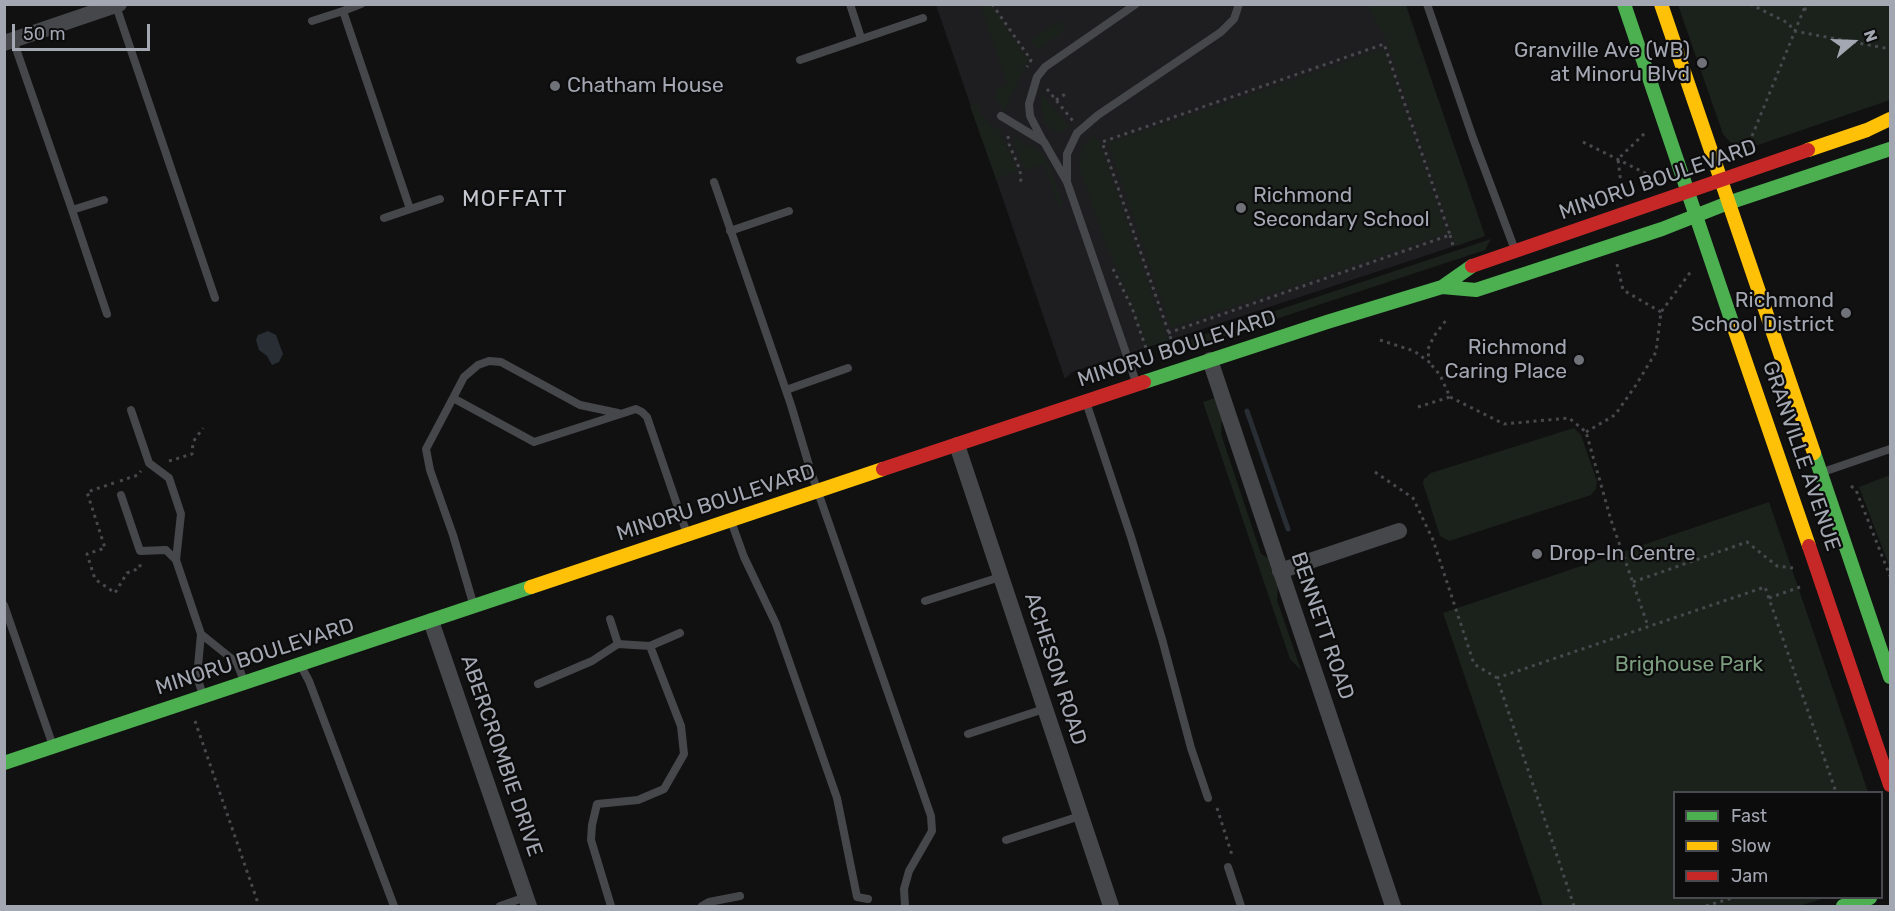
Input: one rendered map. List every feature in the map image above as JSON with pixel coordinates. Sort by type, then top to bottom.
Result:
[{"type":"street","name":"GRANVILLE AVENUE","points":[[1624,4],[1890,785]]},
{"type":"street","name":"GRANVILLE AVENUE","points":[[1661,4],[1890,677]]},
{"type":"street","points":[[9,42],[118,5]]},
{"type":"street","name":"MINORU BOULEVARD","points":[[1442,287],[1476,290],[1519,263],[1688,192],[1868,130],[1890,119]]},
{"type":"street","name":"MINORU BOULEVARD","points":[[4,763],[1086,401],[1442,287],[1471,266],[1519,263],[1662,229],[1728,203],[1890,149]]},
{"type":"street","name":"BENNETT ROAD","points":[[1210,360],[1393,906]]},
{"type":"street","name":"ACHESON ROAD","points":[[957,445],[1110,906]]},
{"type":"street","points":[[1280,571],[1398,531]]},
{"type":"street","name":"ABERCROMBIE DRIVE","points":[[431,621],[527,902]]},
{"type":"street","points":[[1843,906],[1864,899]]},
{"type":"lane","points":[[312,21],[361,4]]},
{"type":"lane","points":[[850,4],[861,38]]},
{"type":"lane","points":[[1136,4],[1045,67],[1037,77],[1029,104],[1030,116],[1067,182],[1137,385]]},
{"type":"lane","points":[[1067,182],[1067,154],[1077,133],[1098,115],[1221,32],[1234,19],[1239,4]]},
{"type":"lane","points":[[1427,4],[1519,263]]},
{"type":"lane","points":[[118,5],[215,298]]},
{"type":"lane","points":[[343,11],[410,209]]},
{"type":"lane","points":[[800,60],[923,18]]},
{"type":"lane","points":[[9,42],[72,210],[107,314]]},
{"type":"lane","points":[[1001,117],[1044,142]]},
{"type":"lane","points":[[714,182],[931,816],[932,831],[909,871],[904,888],[904,906]]},
{"type":"lane","points":[[384,218],[440,199]]},
{"type":"lane","points":[[72,210],[104,200]]},
{"type":"lane","points":[[730,231],[789,211]]},
{"type":"lane","points":[[475,606],[430,470],[426,449],[464,377],[478,365],[489,361],[501,362],[580,405],[620,414]]},
{"type":"lane","points":[[786,390],[848,368]]},
{"type":"lane","points":[[453,398],[534,442],[636,409],[642,412],[647,417],[687,535]]},
{"type":"lane","points":[[1086,401],[1131,537],[1191,748],[1208,798]]},
{"type":"lane","points":[[131,410],[149,463],[169,478],[181,514],[176,560],[201,634],[197,676],[204,696]]},
{"type":"lane","points":[[1822,472],[1890,449]]},
{"type":"lane","points":[[121,495],[140,551],[166,550],[176,560]]},
{"type":"lane","points":[[731,520],[744,557],[776,624],[837,798],[857,897],[868,899]]},
{"type":"lane","points":[[925,601],[1000,577]]},
{"type":"lane","points":[[4,605],[53,747]]},
{"type":"lane","points":[[610,619],[618,644]]},
{"type":"lane","points":[[538,684],[592,661],[618,644],[651,646],[680,633]]},
{"type":"lane","points":[[201,634],[237,663],[244,683]]},
{"type":"lane","points":[[611,906],[591,840],[597,804],[638,800],[664,789],[684,754],[681,726],[651,646]]},
{"type":"lane","points":[[300,664],[309,681],[394,906]]},
{"type":"lane","points":[[968,734],[1044,709]]},
{"type":"lane","points":[[1006,840],[1080,816]]},
{"type":"lane","points":[[1228,867],[1241,906]]},
{"type":"lane","points":[[702,906],[709,902],[740,896]]},
{"type":"lane","points":[[500,906],[527,902]]},
{"type":"path","points":[[992,4],[1031,60],[1024,75]]},
{"type":"path","points":[[1750,4],[1788,23],[1794,31],[1890,49]]},
{"type":"path","points":[[1752,136],[1794,31],[1808,4]]},
{"type":"path","points":[[1102,142],[1384,44],[1454,249]]},
{"type":"path","points":[[1043,85],[1075,122]]},
{"type":"path","points":[[1056,100],[1067,93]]},
{"type":"path","points":[[1618,159],[1646,132]]},
{"type":"path","points":[[1008,135],[1009,144],[1020,170],[1021,183]]},
{"type":"path","points":[[1098,137],[1102,142],[1172,342]]},
{"type":"path","points":[[1583,142],[1659,180]]},
{"type":"path","points":[[1618,159],[1623,201]]},
{"type":"path","points":[[1168,333],[1450,235]]},
{"type":"path","points":[[1615,256],[1623,291],[1661,312]]},
{"type":"path","points":[[1112,267],[1132,308],[1147,351]]},
{"type":"path","points":[[1586,432],[1615,415],[1636,385],[1656,352],[1661,312],[1693,269]]},
{"type":"path","points":[[1429,362],[1428,349],[1434,336],[1447,319]]},
{"type":"path","points":[[1380,340],[1414,351],[1429,362],[1440,375],[1450,397],[1504,424],[1569,418],[1586,432],[1611,520],[1648,626]]},
{"type":"path","points":[[1418,406],[1450,397]]},
{"type":"path","points":[[140,551],[140,568],[127,573],[115,593],[95,579],[87,555],[105,548],[87,492],[138,475],[157,455],[170,462],[192,454],[193,442],[203,428]]},
{"type":"path","points":[[1375,472],[1413,498],[1433,540],[1474,664],[1497,678],[1574,906]]},
{"type":"path","points":[[1851,486],[1856,490],[1890,576]]},
{"type":"path","points":[[1633,582],[1747,543],[1777,566],[1793,568]]},
{"type":"path","points":[[1497,678],[1765,587],[1836,791]]},
{"type":"path","points":[[1769,598],[1800,587]]},
{"type":"path","points":[[188,702],[259,906]]},
{"type":"path","points":[[1208,798],[1214,802],[1233,854],[1228,867]]},
{"type":"path","points":[[1706,906],[1726,899]]},
{"type":"shaded area","name":"Richmond Secondary School","points":[[936,5],[1406,5],[1485,236],[1072,372],[1065,379]]},
{"type":"shaded area","points":[[268,331],[276,335],[283,354],[279,362],[272,365],[267,356],[259,350],[256,340],[258,335]]},
{"type":"green space","points":[[980,5],[991,5],[1028,60],[1004,111],[996,99],[996,90],[1008,85]]},
{"type":"green space","points":[[1374,5],[1405,5],[1485,236],[1456,246],[1386,40],[1369,8]]},
{"type":"green space","points":[[1678,5],[1890,5],[1890,100],[1755,146],[1743,148],[1731,143],[1723,134]]},
{"type":"green space","points":[[1060,21],[1066,30],[1038,49],[1030,40]]},
{"type":"green space","points":[[1384,49],[1447,233],[1171,328],[1108,143]]},
{"type":"green space","points":[[1041,92],[1069,127],[1057,132],[1046,124],[1042,112]]},
{"type":"green space","points":[[977,104],[988,123],[1001,131],[1018,171],[996,179],[970,106]]},
{"type":"green space","points":[[1093,136],[1099,141],[1168,340],[1147,347],[1132,304],[1107,247],[1080,170],[1079,161],[1083,146]]},
{"type":"green space","points":[[1014,138],[1040,151],[1046,160],[1063,205],[1059,207],[1044,164],[1025,170],[1014,144]]},
{"type":"green space","points":[[1491,239],[1485,250],[1188,348],[1185,341]]},
{"type":"green space","points":[[1215,398],[1222,419],[1221,434],[1261,554],[1270,559],[1278,584],[1277,600],[1301,670],[1290,659],[1203,402]]},
{"type":"green space","points":[[1574,428],[1581,435],[1597,481],[1596,489],[1591,495],[1449,541],[1440,536],[1423,483],[1431,473]]},
{"type":"green space","points":[[1890,475],[1890,568],[1859,487]]},
{"type":"green space","name":"Brighouse Park","points":[[1769,502],[1868,791],[1673,791],[1673,899],[1822,899],[1799,906],[1543,906],[1443,613]]},
{"type":"waterway","points":[[1247,411],[1288,529]]},
{"type":"traffic: fast","points":[[1624,4],[1734,328]]},
{"type":"traffic: fast","points":[[1442,287],[1476,290],[1662,229],[1728,203],[1890,149]]},
{"type":"traffic: fast","points":[[1144,382],[1442,287],[1472,266]]},
{"type":"traffic: fast","points":[[1814,453],[1890,677]]},
{"type":"traffic: fast","points":[[4,763],[531,587]]},
{"type":"traffic: fast","points":[[1843,906],[1867,899]]},
{"type":"traffic: slow","points":[[1661,4],[1814,453]]},
{"type":"traffic: slow","points":[[1808,150],[1867,130],[1890,119]]},
{"type":"traffic: slow","points":[[1734,328],[1809,546]]},
{"type":"traffic: slow","points":[[531,587],[883,469]]},
{"type":"traffic: jam","points":[[1472,266],[1808,150]]},
{"type":"traffic: jam","points":[[883,469],[1144,382]]},
{"type":"traffic: jam","points":[[1809,546],[1890,785]]},
{"type":"place","name":"Granville Ave (WB) at Minoru Blvd","points":[[1702,63]]},
{"type":"place","name":"Chatham House","points":[[555,86]]},
{"type":"place","name":"Richmond Secondary School","points":[[1241,208]]},
{"type":"place","name":"Richmond School District","points":[[1846,313]]},
{"type":"place","name":"Richmond Caring Place","points":[[1579,360]]},
{"type":"place","name":"Drop-In Centre","points":[[1537,554]]},
{"type":"district","name":"MOFFATT","points":[[515,200]]}]
